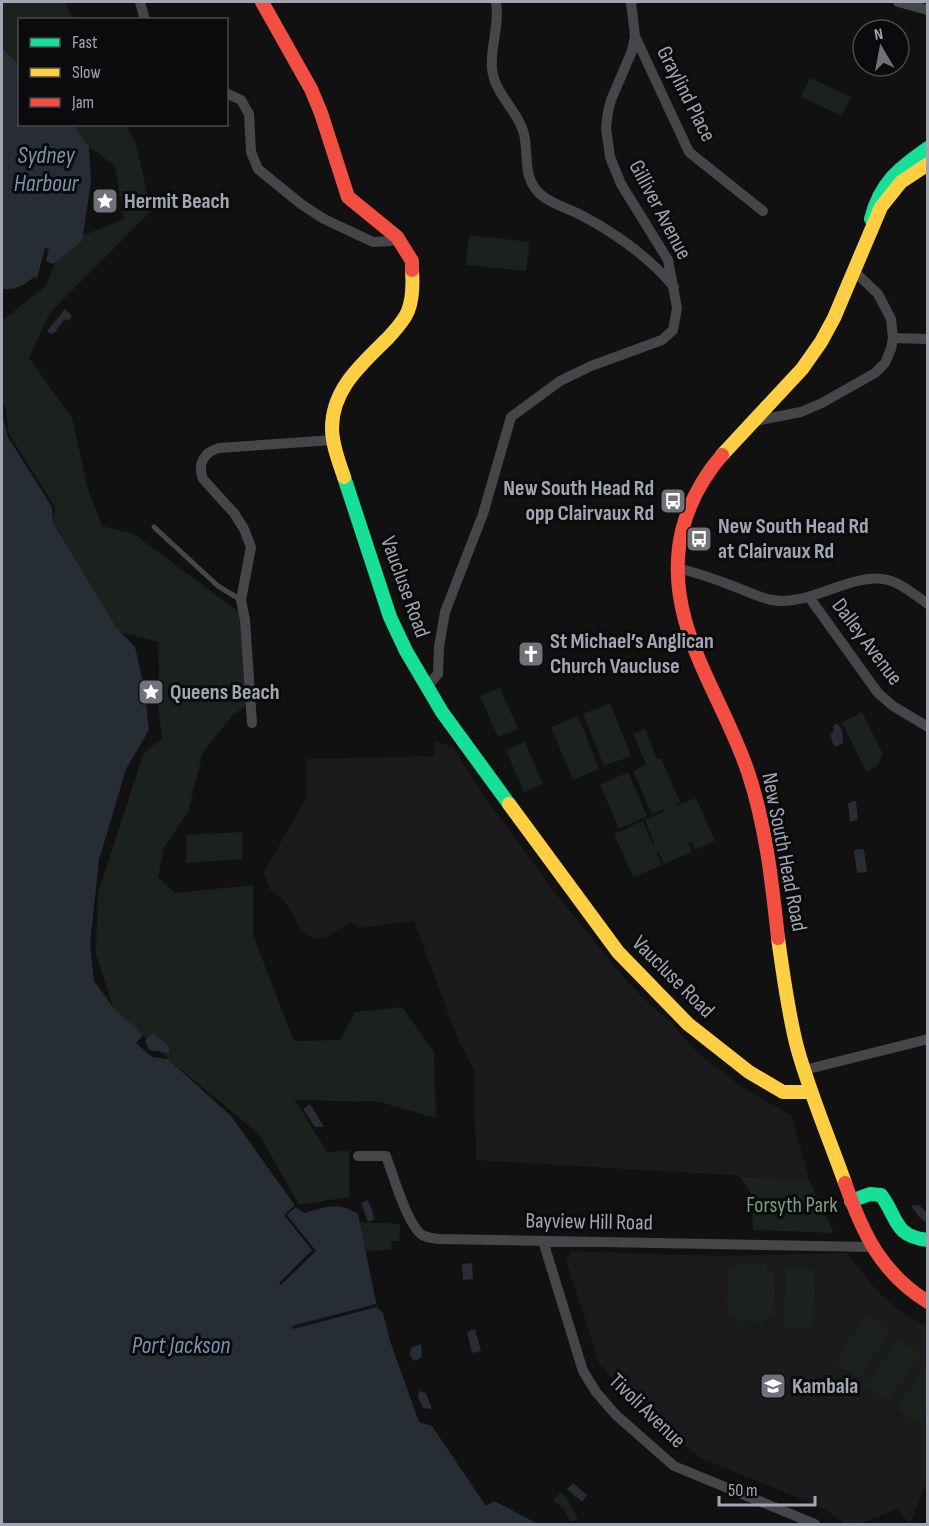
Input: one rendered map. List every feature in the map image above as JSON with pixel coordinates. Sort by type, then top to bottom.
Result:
[{"type":"street","points":[[140,2],[144,18]]},
{"type":"street","name":"Vaucluse Road","points":[[262,2],[311,88],[348,197],[398,237],[412,261],[413,290],[408,312],[398,327],[353,373],[340,391],[332,419],[333,440],[390,617],[410,660],[442,712],[605,936],[640,975],[688,1024],[764,1082],[783,1092],[811,1092]]},
{"type":"street","points":[[496,2],[497,20],[492,47],[493,72],[501,95],[524,134],[526,168],[533,186],[548,200],[579,214],[626,244],[654,266],[674,287]]},
{"type":"street","name":"Gilliver Avenue","points":[[426,687],[438,674],[441,629],[445,612],[483,514],[511,417],[560,381],[591,366],[646,346],[668,336],[673,330],[676,317],[674,287],[668,260],[621,184],[610,157],[606,128],[611,99],[627,64],[635,36],[631,2]]},
{"type":"street","points":[[898,2],[927,10]]},
{"type":"street","name":"Graylind Place","points":[[635,36],[689,152],[763,211]]},
{"type":"street","points":[[228,94],[241,100],[249,114],[251,152],[258,169],[301,204],[324,219],[373,242],[391,241],[398,237]]},
{"type":"street","name":"New South Head Road","points":[[870,228],[875,201],[882,187],[897,171],[927,148]]},
{"type":"street","name":"New South Head Road","points":[[927,164],[913,172],[895,188],[881,206],[841,302],[821,342],[791,384],[724,452],[703,479],[686,517],[679,545],[677,568],[681,609],[690,639],[733,732],[754,794],[765,842],[792,1023],[811,1092],[851,1201],[872,1247],[903,1286],[927,1302]]},
{"type":"street","points":[[755,421],[801,412],[822,403],[875,373],[888,357],[893,338],[891,319],[881,298],[853,270]]},
{"type":"street","points":[[893,338],[927,339]]},
{"type":"street","points":[[252,723],[245,620],[241,600],[251,547],[234,513],[203,479],[202,460],[211,450],[219,448],[333,440]]},
{"type":"street","points":[[677,568],[703,574],[772,600],[794,600],[872,579],[888,580],[903,587],[927,604]]},
{"type":"street","name":"Dalley Avenue","points":[[808,597],[878,693],[893,706],[927,727]]},
{"type":"street","points":[[804,1070],[927,1039]]},
{"type":"street","name":"Bayview Hill Road","points":[[358,1156],[386,1156],[412,1223],[419,1232],[427,1237],[872,1247]]},
{"type":"street","points":[[851,1201],[870,1194],[881,1195],[903,1234],[910,1238],[927,1240]]},
{"type":"street","name":"Tivoli Avenue","points":[[543,1241],[583,1371],[596,1392],[616,1415],[674,1466],[815,1524]]},
{"type":"lane","points":[[154,526],[218,586],[241,600]]},
{"type":"shaded area","points":[[435,741],[453,747],[486,799],[556,894],[624,978],[648,1003],[670,1021],[694,1049],[718,1069],[745,1089],[792,1116],[809,1180],[476,1160],[474,1070],[457,1037],[414,921],[359,928],[351,922],[328,936],[316,939],[307,935],[300,928],[284,900],[270,890],[264,872],[307,796],[307,759],[435,756]]},
{"type":"shaded area","name":"Kambala","points":[[572,1251],[718,1256],[847,1253],[878,1292],[896,1308],[927,1327],[927,1481],[910,1524],[897,1509],[859,1524],[845,1524],[825,1509],[701,1458],[638,1410],[599,1363],[566,1260]]},
{"type":"green space","points":[[2,2],[65,2],[73,18],[18,18],[18,70],[2,55]]},
{"type":"green space","points":[[810,78],[851,97],[842,116],[801,97]]},
{"type":"green space","points":[[74,126],[127,126],[136,143],[151,211],[49,314],[29,358],[72,418],[88,489],[102,526],[134,534],[240,613],[247,705],[233,715],[203,752],[188,812],[164,847],[158,877],[175,893],[253,885],[253,935],[294,1041],[340,1040],[355,1012],[402,1007],[434,1052],[436,1118],[380,1102],[295,1100],[327,1152],[349,1151],[349,1197],[299,1205],[259,1134],[168,1059],[113,1007],[96,954],[98,893],[144,752],[162,739],[157,696],[158,642],[123,633],[116,628],[53,521],[55,507],[9,434],[5,405],[2,404],[2,321],[46,286],[62,244],[124,219],[115,166],[89,147]]},
{"type":"green space","points":[[469,235],[530,242],[526,271],[466,265]]},
{"type":"green space","points":[[500,688],[518,729],[498,737],[480,696]]},
{"type":"green space","points":[[610,703],[631,756],[604,766],[583,714]]},
{"type":"green space","points":[[862,712],[883,754],[877,766],[866,772],[842,722]]},
{"type":"green space","points":[[578,716],[599,769],[573,780],[551,727]]},
{"type":"green space","points":[[645,729],[657,759],[661,758],[680,802],[676,803],[677,806],[696,798],[715,841],[695,850],[691,841],[688,842],[692,852],[664,864],[658,851],[662,865],[633,877],[614,834],[643,821],[653,845],[645,820],[664,812],[663,809],[652,814],[633,771],[646,764],[633,734]]},
{"type":"green space","points":[[525,742],[543,784],[524,792],[506,750]]},
{"type":"green space","points":[[628,772],[647,816],[619,829],[600,785]]},
{"type":"green space","points":[[242,832],[242,859],[186,863],[186,835]]},
{"type":"green space","name":"Forsyth Park","points":[[739,1176],[809,1180],[834,1233],[753,1230],[752,1195]]},
{"type":"green space","points":[[359,1222],[400,1224],[399,1241],[391,1241],[391,1250],[365,1251]]},
{"type":"green space","points":[[736,1263],[766,1264],[766,1270],[775,1271],[773,1316],[764,1315],[764,1322],[735,1321],[735,1315],[727,1314],[728,1270],[736,1270]]},
{"type":"green space","points":[[786,1269],[815,1270],[813,1328],[784,1327]]},
{"type":"green space","points":[[867,1315],[890,1331],[858,1378],[835,1362]]},
{"type":"green space","points":[[898,1339],[921,1354],[889,1401],[866,1385]]},
{"type":"green space","points":[[927,1364],[927,1413],[920,1424],[897,1408]]},
{"type":"green space","points":[[561,1492],[567,1498],[578,1520],[570,1521],[563,1508],[553,1500]]},
{"type":"water","name":"Sydney Harbour","points":[[2,48],[18,64],[18,126],[74,126],[89,147],[91,182],[82,241],[53,264],[46,261],[49,249],[45,248],[37,278],[34,277],[19,287],[2,289]]},
{"type":"water","points":[[65,309],[72,316],[69,321],[65,319],[57,331],[51,334],[47,331]]},
{"type":"water","name":"Port Jackson","points":[[2,413],[8,437],[52,507],[53,522],[116,627],[135,647],[144,687],[149,730],[126,769],[99,860],[90,944],[94,981],[113,1007],[143,1035],[136,1043],[152,1057],[168,1059],[231,1116],[296,1207],[304,1213],[337,1206],[358,1214],[377,1307],[383,1313],[390,1341],[419,1422],[432,1426],[486,1506],[494,1501],[538,1524],[2,1524]]},
{"type":"water","points":[[837,724],[842,730],[843,738],[842,744],[835,747],[830,734],[834,731],[833,726]]},
{"type":"water","points":[[856,801],[858,820],[850,822],[848,803]]},
{"type":"water","points":[[864,849],[867,872],[857,873],[854,850]]},
{"type":"water","points":[[153,1033],[169,1046],[169,1053],[149,1050],[145,1040]]},
{"type":"water","points":[[310,1104],[324,1127],[315,1127],[303,1109]]},
{"type":"water","points":[[368,1200],[375,1219],[368,1222],[361,1203]]},
{"type":"water","points":[[919,1205],[927,1213],[926,1222],[911,1206]]},
{"type":"water","points":[[472,1263],[473,1279],[463,1280],[462,1264]]},
{"type":"water","points":[[475,1329],[481,1351],[472,1353],[467,1332]]},
{"type":"water","points":[[421,1344],[422,1357],[414,1361],[410,1355],[411,1348]]},
{"type":"water","points":[[419,1391],[426,1393],[432,1409],[423,1408],[418,1397]]},
{"type":"water","points":[[573,1483],[587,1495],[582,1502],[567,1489]]},
{"type":"pier","points":[[295,1205],[296,1207],[287,1215],[316,1251],[281,1285],[279,1283],[312,1250],[284,1215]]},
{"type":"pier","points":[[376,1304],[377,1307],[293,1329],[292,1326]]},
{"type":"traffic: fast","points":[[871,219],[885,186],[908,162],[928,148]]},
{"type":"traffic: fast","points":[[344,477],[390,617],[406,651],[442,712],[509,804]]},
{"type":"traffic: fast","points":[[851,1201],[870,1194],[881,1195],[903,1231],[917,1238],[928,1240]]},
{"type":"traffic: slow","points":[[722,455],[802,369],[834,318],[881,207],[901,182],[928,164]]},
{"type":"traffic: slow","points":[[344,477],[332,434],[333,414],[337,401],[351,377],[400,325],[410,306],[412,270]]},
{"type":"traffic: slow","points":[[509,804],[618,952],[688,1024],[749,1072],[783,1092],[811,1092]]},
{"type":"traffic: slow","points":[[778,938],[788,1007],[797,1047],[845,1183]]},
{"type":"traffic: jam","points":[[262,2],[311,89],[348,197],[397,237],[412,261],[412,270]]},
{"type":"traffic: jam","points":[[722,455],[697,491],[685,521],[678,564],[680,595],[697,655],[737,742],[754,792],[768,854],[778,938]]},
{"type":"traffic: jam","points":[[845,1183],[859,1219],[876,1251],[898,1278],[928,1302]]},
{"type":"place","name":"Hermit Beach","points":[[105,201]]},
{"type":"place","name":"New South Head Rd opp Clairvaux Rd","points":[[673,501]]},
{"type":"place","name":"New South Head Rd at Clairvaux Rd","points":[[699,539]]},
{"type":"place","name":"St Michael’s Anglican Church Vaucluse","points":[[531,654]]},
{"type":"place","name":"Queens Beach","points":[[151,692]]},
{"type":"place","name":"Kambala","points":[[773,1386]]}]
